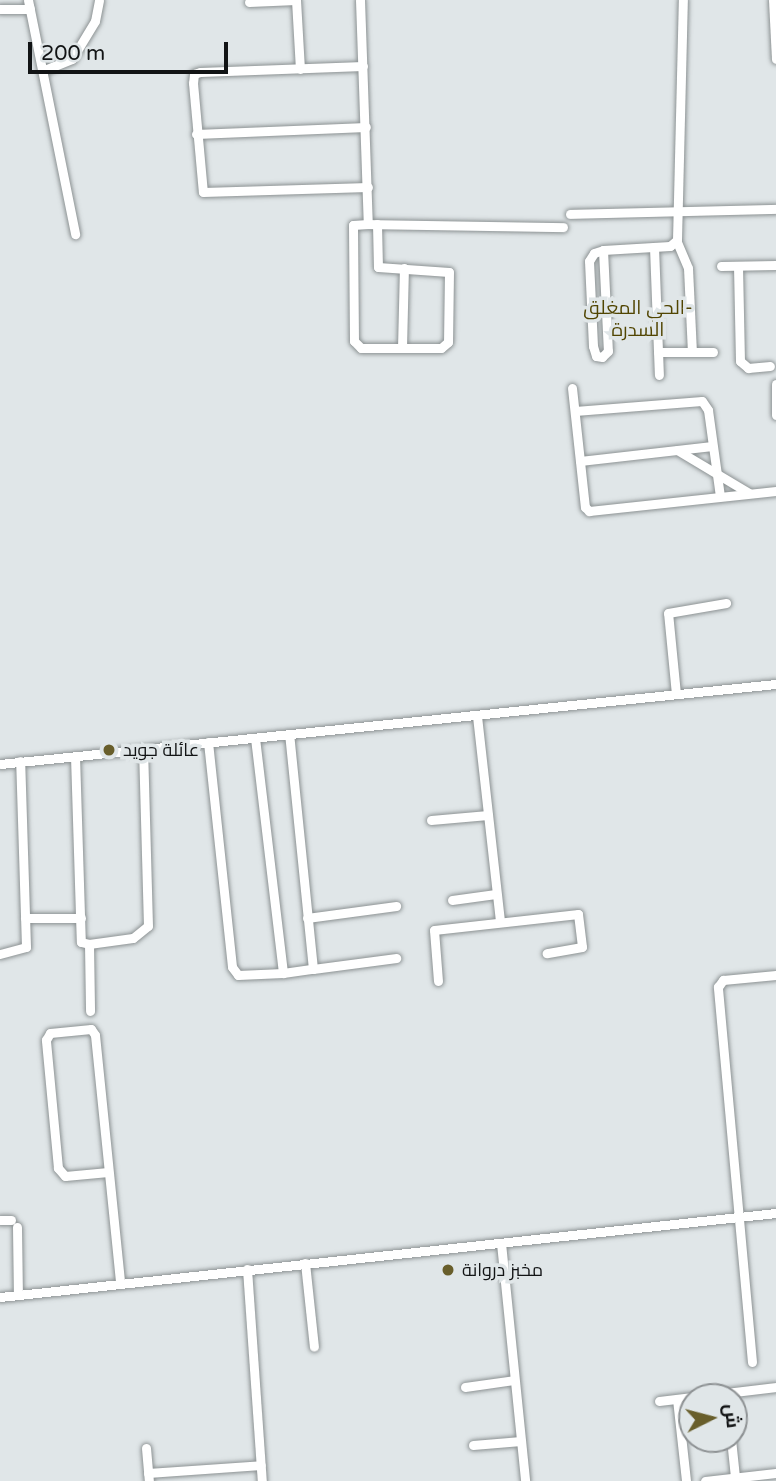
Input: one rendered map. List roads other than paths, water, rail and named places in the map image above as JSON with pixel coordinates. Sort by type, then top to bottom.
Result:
[{"type":"street","points":[[42,71],[72,58],[95,21],[99,0]]},
{"type":"street","points":[[249,2],[296,0],[300,69]]},
{"type":"street","points":[[360,0],[368,187],[372,224],[377,265],[445,269],[451,277],[446,347],[361,348],[354,344],[350,229],[372,224],[563,227]]},
{"type":"street","points":[[683,0],[677,242],[688,268],[692,352]]},
{"type":"street","points":[[773,0],[776,60]]},
{"type":"street","points":[[0,9],[29,5],[75,234]]},
{"type":"street","points":[[363,66],[196,73],[196,134],[204,192],[368,187]]},
{"type":"street","points":[[196,134],[366,127]]},
{"type":"street","points":[[570,214],[776,209]]},
{"type":"street","points":[[603,250],[608,351],[602,357],[596,356],[593,346],[589,261],[594,253],[603,250],[654,247],[677,242]]},
{"type":"street","points":[[654,247],[659,375]]},
{"type":"street","points":[[721,266],[776,265]]},
{"type":"street","points":[[738,266],[740,361],[748,368],[770,366]]},
{"type":"street","points":[[402,348],[404,268]]},
{"type":"street","points":[[658,352],[713,352]]},
{"type":"street","points":[[776,384],[776,415]]},
{"type":"street","points":[[572,388],[585,507],[589,511],[776,491]]},
{"type":"street","points":[[575,411],[698,400],[707,406],[720,496]]},
{"type":"street","points":[[580,461],[712,446]]},
{"type":"street","points":[[677,450],[749,494]]},
{"type":"street","points":[[676,694],[668,613],[726,603]]},
{"type":"street","points":[[0,764],[776,684]]},
{"type":"street","points":[[477,716],[500,921]]},
{"type":"street","points":[[289,734],[313,969]]},
{"type":"street","points":[[255,738],[283,972]]},
{"type":"street","points":[[208,742],[232,968],[243,976],[396,958]]},
{"type":"street","points":[[75,756],[81,942],[89,944],[132,939],[148,926],[143,749]]},
{"type":"street","points":[[0,954],[23,950],[25,918],[20,761]]},
{"type":"street","points":[[431,820],[488,815]]},
{"type":"street","points":[[452,900],[496,894]]},
{"type":"street","points":[[307,918],[396,906]]},
{"type":"street","points":[[438,981],[434,930],[578,914],[583,946],[547,953]]},
{"type":"street","points":[[25,918],[81,918]]},
{"type":"street","points":[[89,944],[90,1011]]},
{"type":"street","points":[[752,1362],[719,984],[776,975]]},
{"type":"street","points":[[108,1172],[65,1175],[58,1168],[46,1040],[50,1033],[93,1031],[120,1283]]},
{"type":"street","points":[[0,1297],[776,1213]]},
{"type":"street","points":[[0,1220],[14,1223],[18,1295]]},
{"type":"street","points":[[501,1243],[525,1481]]},
{"type":"street","points":[[305,1263],[314,1347]]},
{"type":"street","points":[[247,1269],[262,1481]]},
{"type":"street","points":[[465,1387],[514,1380]]},
{"type":"street","points":[[748,1392],[776,1387]]},
{"type":"street","points":[[659,1401],[677,1399],[686,1481]]},
{"type":"street","points":[[473,1445],[521,1441]]},
{"type":"street","points":[[146,1448],[148,1477],[261,1465]]},
{"type":"street","points":[[732,1453],[735,1478]]},
{"type":"street","points":[[213,1468],[214,1481]]},
{"type":"street","points":[[705,1481],[776,1473]]},
{"type":"place","name":"عائلة جويد","points":[[109,750]]},
{"type":"place","name":"مخبز دروانة","points":[[448,1270]]},
{"type":"district","name":"الحي المغلق- السدرة","points":[[638,320]]}]
